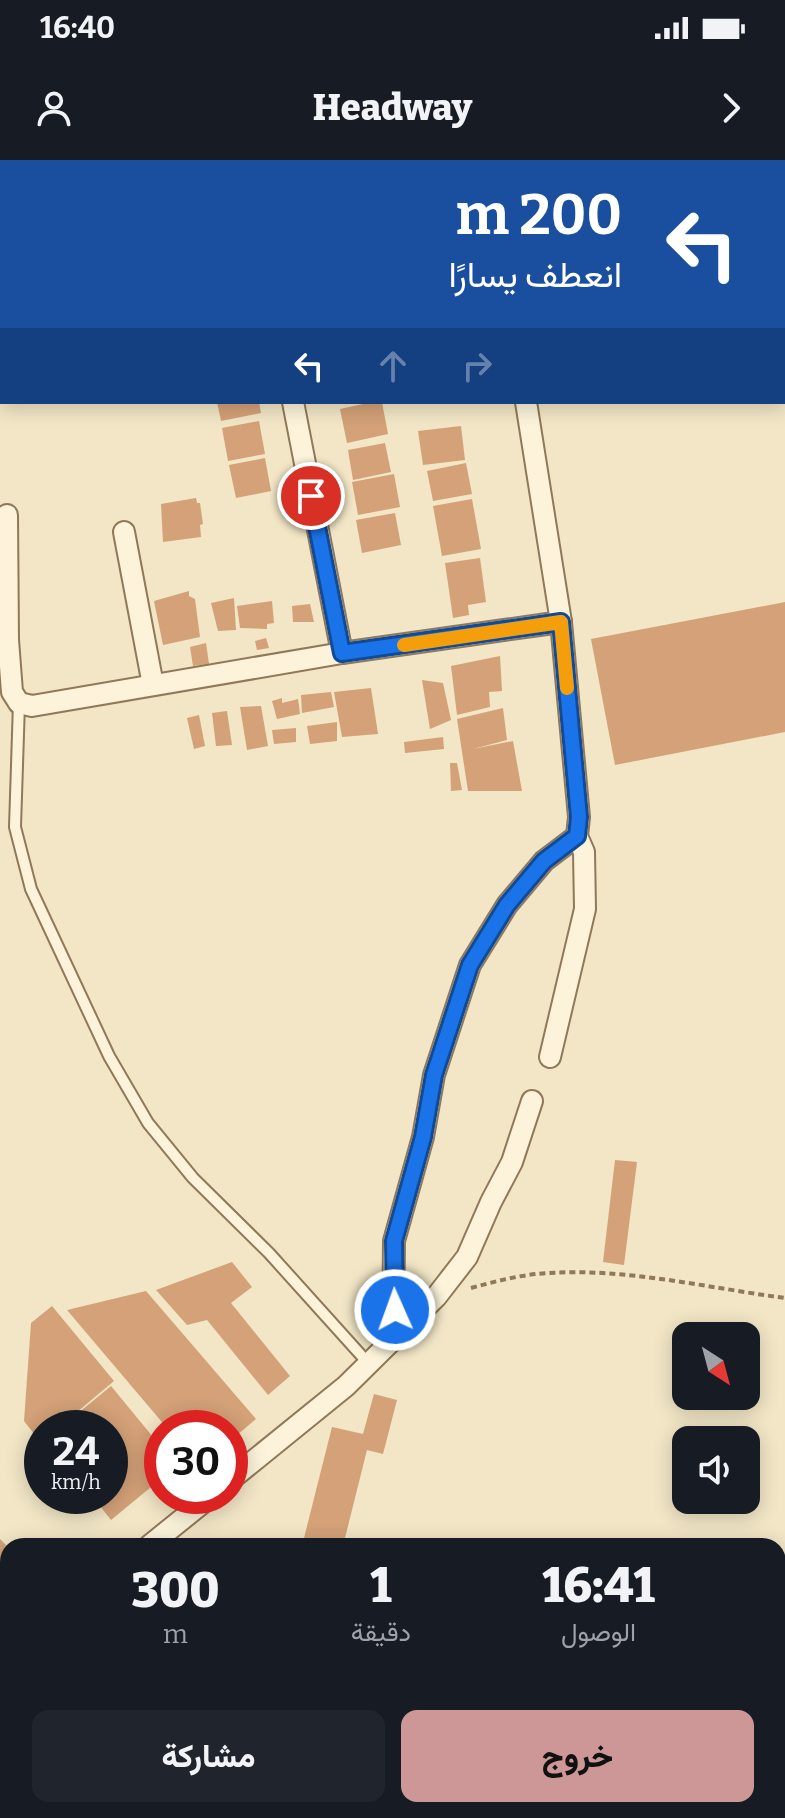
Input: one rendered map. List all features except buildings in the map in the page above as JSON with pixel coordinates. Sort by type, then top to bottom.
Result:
[{"type":"street","points":[[293,404],[342,653]]},
{"type":"street","points":[[526,404],[561,622],[579,817],[577,836],[584,852],[585,909],[550,1057]]},
{"type":"street","points":[[7,515],[4,640],[12,692],[19,703],[32,706],[342,653],[561,622]]},
{"type":"street","points":[[124,532],[153,685]]},
{"type":"street","points":[[393,1340],[394,1241],[423,1137],[434,1075],[470,965],[507,905],[544,861],[577,836]]},
{"type":"street","points":[[248,1465],[369,1364],[436,1297],[467,1257],[512,1162],[532,1101]]},
{"type":"street","points":[[160,1538],[189,1514]]},
{"type":"lane","points":[[19,703],[15,827],[31,889],[109,1056],[148,1123],[193,1178],[269,1253],[369,1364]]},
{"type":"path","points":[[436,1297],[502,1279],[551,1273],[604,1274],[785,1298]]},
{"type":"slow traffic","points":[[404,645],[561,622],[567,688]]},
{"type":"route","points":[[311,496],[342,653],[561,622],[579,817],[577,836],[544,861],[507,905],[470,965],[434,1075],[423,1137],[394,1241],[395,1310]]}]
